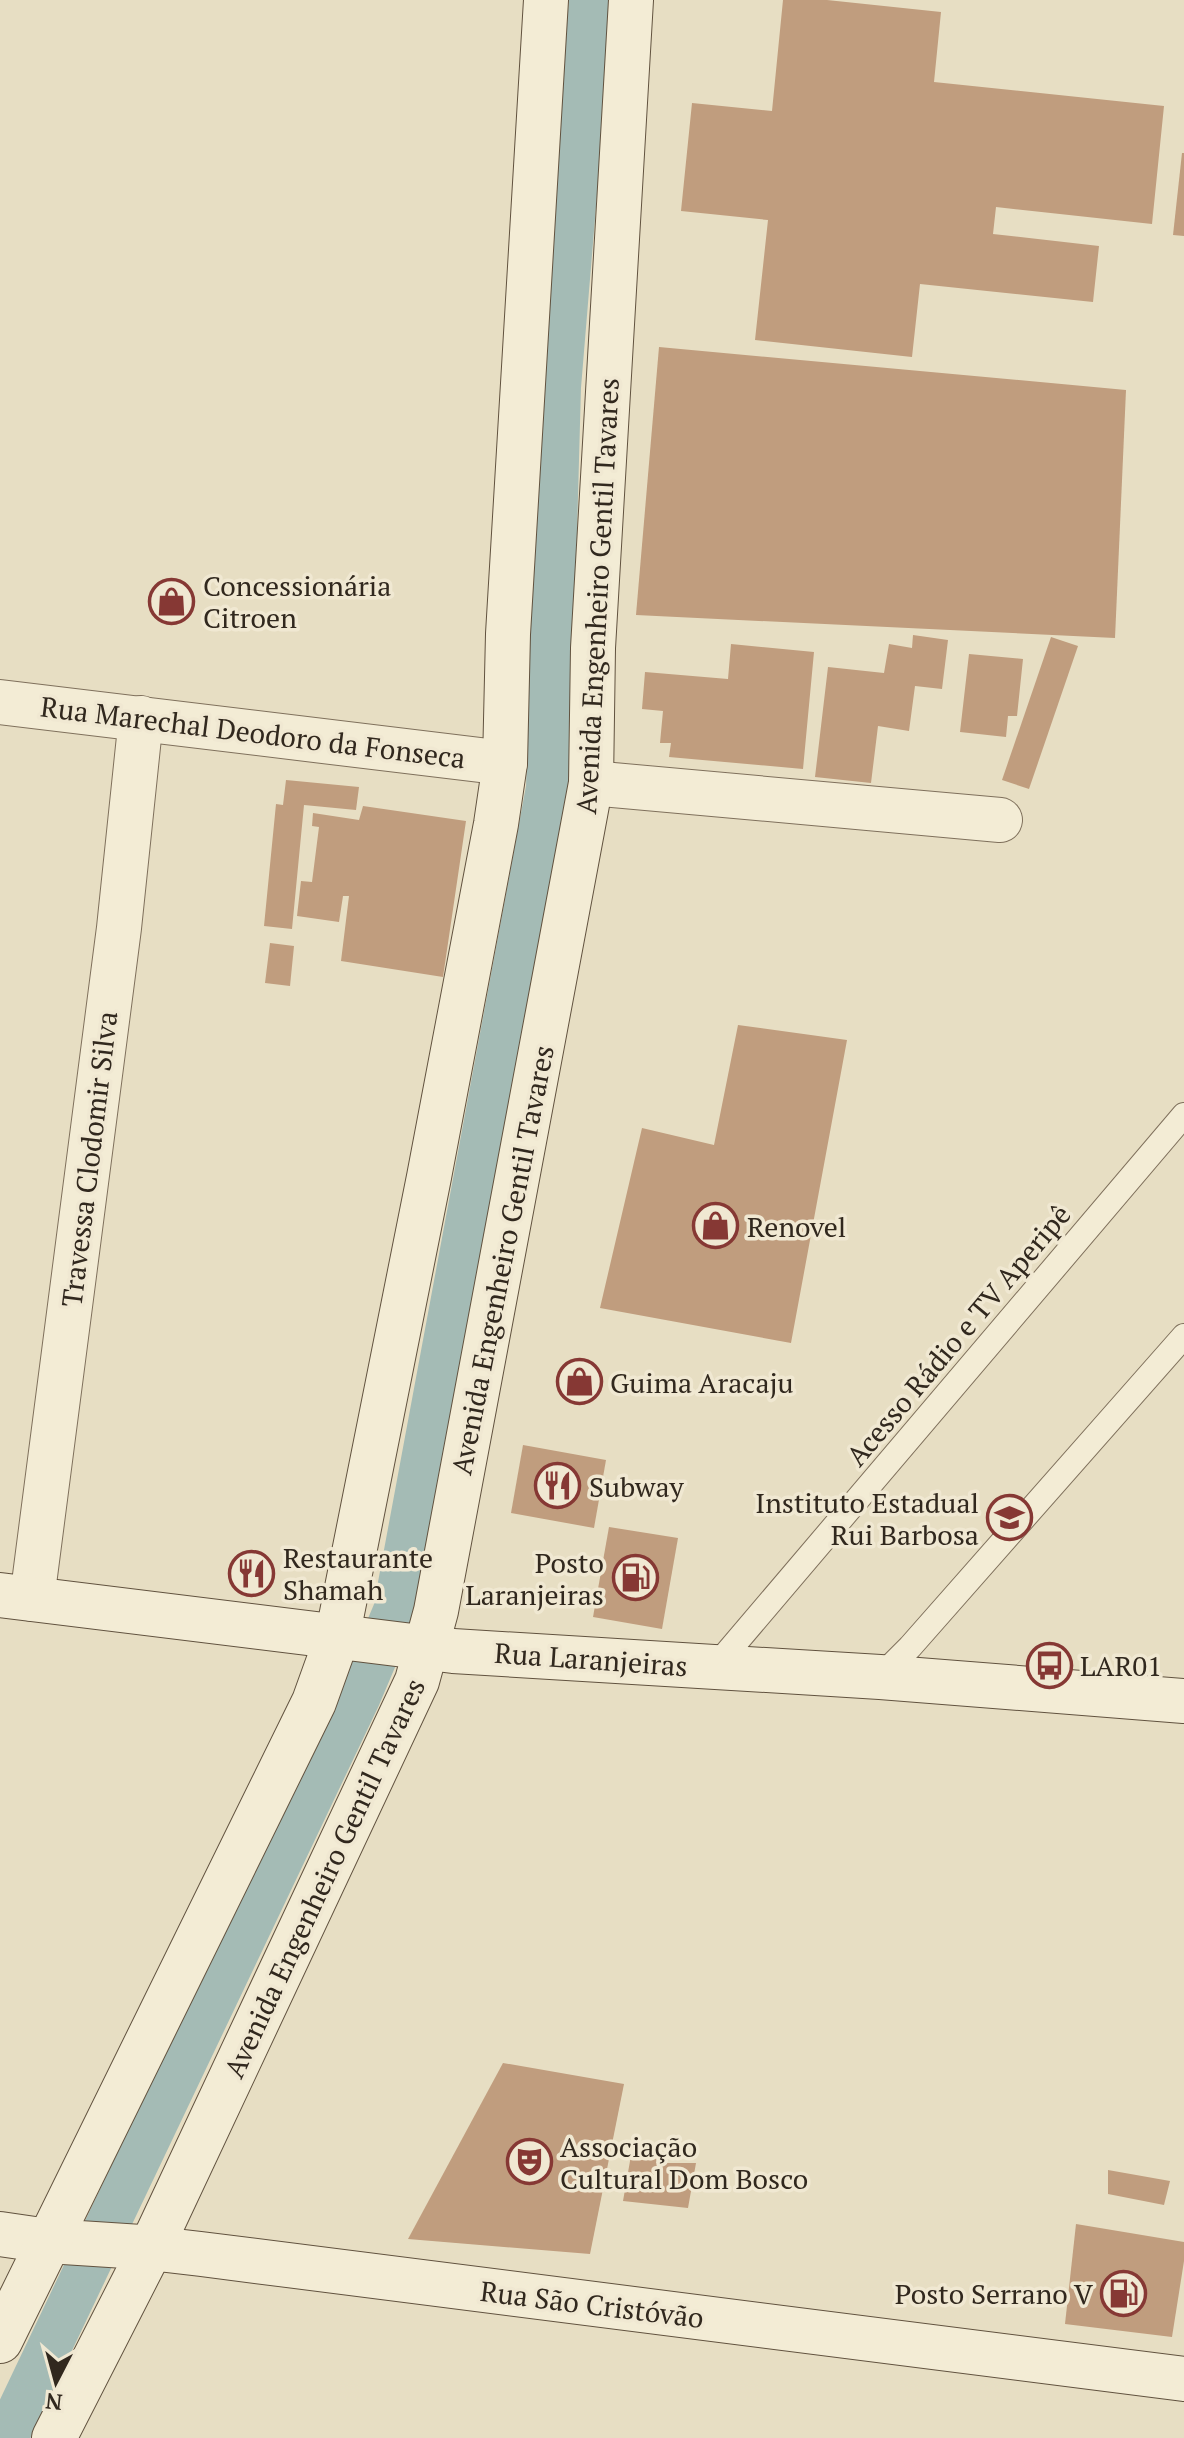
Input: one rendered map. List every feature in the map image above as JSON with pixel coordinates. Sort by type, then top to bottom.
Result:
[{"type":"main road","points":[[0,2341],[52,2241],[314,1702],[342,1638],[505,763],[509,619],[546,0]]},
{"type":"main road","name":"Avenida Engenheiro Gentil Tavares","points":[[54,2438],[417,1681],[418,1645],[450,1534],[591,783],[593,648],[631,0]]},
{"type":"main road","name":"Rua Marechal Deodoro da Fonseca","points":[[0,702],[505,763]]},
{"type":"main road","name":"Travessa Clodomir Silva","points":[[16,1597],[119,928],[141,718]]},
{"type":"main road","points":[[591,783],[1000,820]]},
{"type":"main road","name":"Rua Laranjeiras","points":[[16,1597],[465,1652],[880,1677],[1184,1701]]},
{"type":"main road","name":"Rua São Cristóvão","points":[[0,2234],[146,2248],[1184,2379]]},
{"type":"lane","name":"Acesso Rádio e TV Aperipê","points":[[715,1667],[1184,1115]]},
{"type":"lane","points":[[880,1677],[1184,1336]]},
{"type":"building","points":[[783,0],[827,0],[941,12],[934,82],[1164,106],[1152,224],[996,207],[993,234],[1099,246],[1093,302],[920,284],[912,357],[755,340],[768,220],[681,211],[692,103],[772,111]]},
{"type":"building","points":[[1184,153],[1184,236],[1173,235]]},
{"type":"building","points":[[659,347],[1126,390],[1115,638],[636,615]]},
{"type":"building","points":[[913,635],[948,640],[942,689],[915,686],[909,731],[878,726],[871,783],[815,777],[828,667],[884,673],[889,644],[912,648]]},
{"type":"building","points":[[1051,637],[1078,646],[1029,789],[1002,780]]},
{"type":"building","points":[[731,644],[814,652],[803,769],[669,757],[671,743],[660,743],[663,711],[642,709],[645,672],[728,679]]},
{"type":"building","points":[[969,654],[1023,659],[1017,716],[1008,716],[1006,737],[960,732]]},
{"type":"building","points":[[286,780],[359,787],[356,810],[304,805],[292,929],[264,926],[276,804],[283,805]]},
{"type":"building","points":[[363,806],[466,821],[443,977],[341,961],[349,896],[343,896],[339,922],[297,916],[301,881],[312,882],[319,827],[312,826],[313,813],[359,820]]},
{"type":"building","points":[[270,943],[294,946],[290,986],[265,983]]},
{"type":"building","name":"Renovel","points":[[738,1025],[847,1040],[791,1343],[600,1308],[642,1128],[714,1145]]},
{"type":"building","name":"Subway","points":[[523,1445],[606,1460],[594,1528],[511,1513]]},
{"type":"building","name":"Posto Laranjeiras","points":[[609,1527],[678,1538],[662,1629],[593,1617]]},
{"type":"building","name":"Associação Cultural Dom Bosco","points":[[503,2063],[624,2084],[590,2254],[408,2239]]},
{"type":"building","points":[[633,2144],[659,2149],[656,2163],[696,2163],[688,2208],[623,2201]]},
{"type":"building","points":[[1108,2170],[1170,2181],[1164,2205],[1108,2194]]},
{"type":"building","name":"Posto Serrano V","points":[[1076,2224],[1184,2242],[1172,2337],[1065,2324]]},
{"type":"waterway","points":[[6,2438],[359,1696],[395,1611],[548,788],[559,387],[591,0]]},
{"type":"place","name":"Concessionária Citroen","points":[[172,601]]},
{"type":"place","name":"Renovel","points":[[716,1226]]},
{"type":"place","name":"Guima Aracaju","points":[[579,1382]]},
{"type":"place","name":"Subway","points":[[558,1486]]},
{"type":"place","name":"Instituto Estadual Rui Barbosa","points":[[1010,1518]]},
{"type":"place","name":"Restaurante Shamah","points":[[252,1573]]},
{"type":"place","name":"Posto Laranjeiras","points":[[635,1578]]},
{"type":"place","name":"LAR01","points":[[1049,1665]]},
{"type":"place","name":"Associação Cultural Dom Bosco","points":[[529,2162]]},
{"type":"place","name":"Posto Serrano V","points":[[1124,2293]]}]
